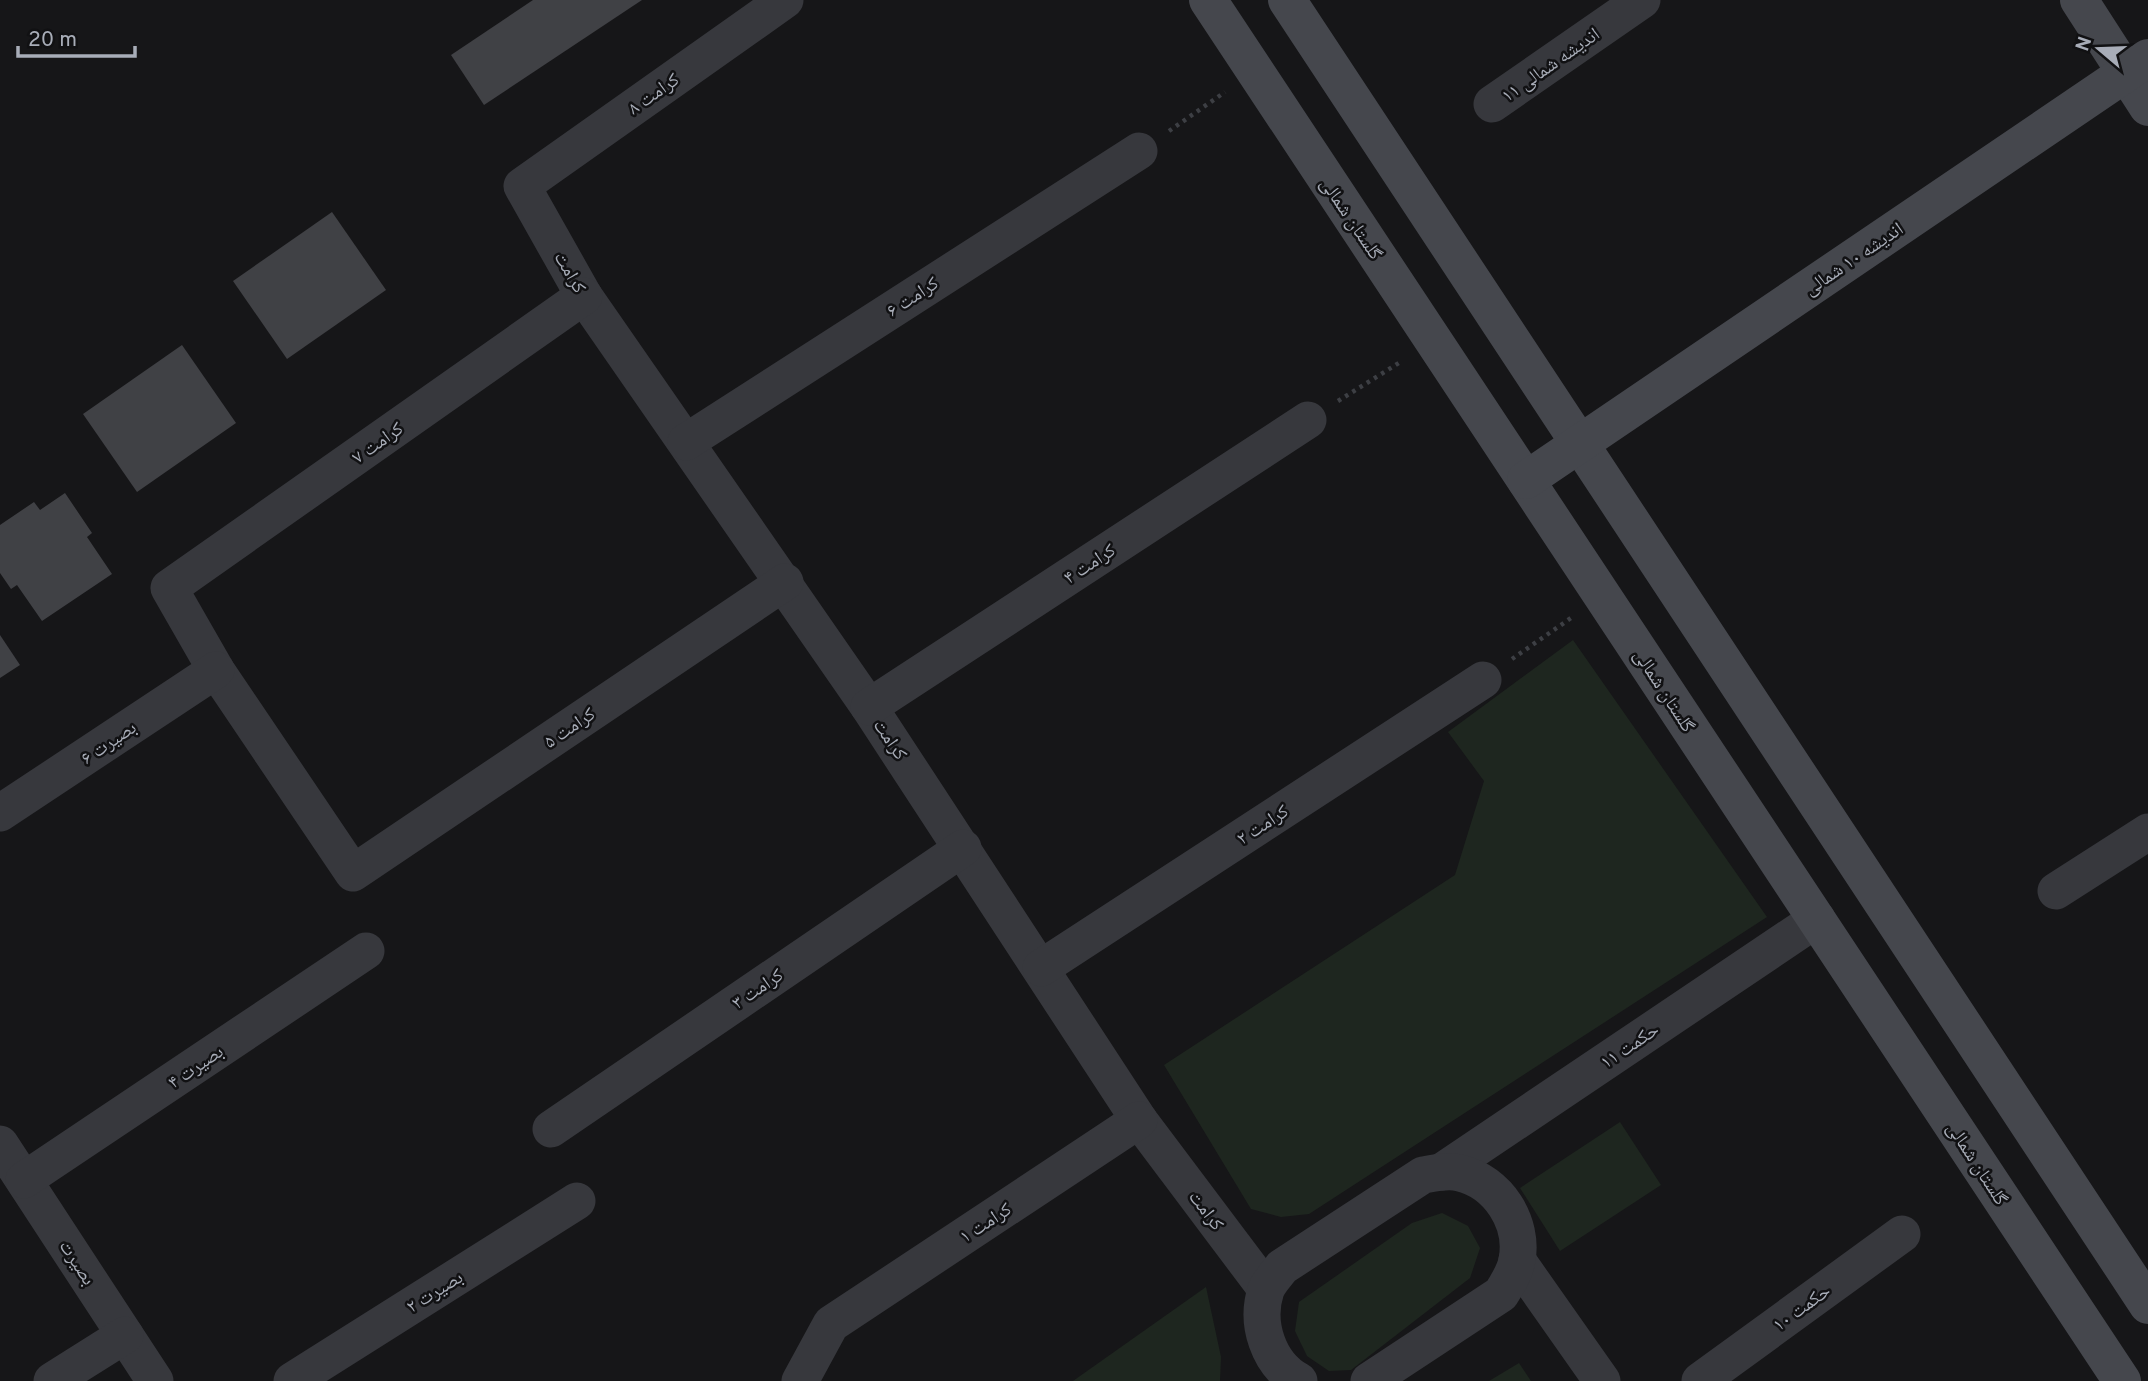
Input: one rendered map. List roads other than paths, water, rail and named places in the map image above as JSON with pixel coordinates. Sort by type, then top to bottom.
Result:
[{"type":"main road","name":"گلستان شمالی","points":[[1208,0],[2122,1381]]},
{"type":"main road","points":[[1287,0],[2148,1305]]},
{"type":"main road","points":[[2079,0],[2137,66],[2148,107]]},
{"type":"main road","name":"اندیشه ۱۰ شمالی","points":[[1526,480],[2137,66]]},
{"type":"street","name":"کرامت ۸","points":[[522,186],[785,0]]},
{"type":"street","name":"اندیشه شمالی ۱۱","points":[[1492,104],[1642,0]]},
{"type":"street","name":"کرامت ۶","points":[[686,442],[1139,151]]},
{"type":"street","name":"کرامت","points":[[522,186],[584,296],[785,582],[963,848],[1139,1120],[1266,1289]]},
{"type":"street","name":"کرامت ۷","points":[[216,670],[169,588],[584,296]]},
{"type":"street","name":"کرامت ۴","points":[[869,707],[1308,420]]},
{"type":"street","name":"کرامت ۵","points":[[216,670],[353,873],[785,582]]},
{"type":"street","name":"بصیرت ۶","points":[[0,813],[216,670]]},
{"type":"street","name":"کرامت ۲","points":[[1041,968],[1483,680]]},
{"type":"street","points":[[2056,891],[2148,831]]},
{"type":"street","name":"کرامت ۳","points":[[551,1129],[963,848]]},
{"type":"street","name":"حکمت ۱۱","points":[[1266,1289],[1282,1267],[1423,1175],[1441,1172],[1816,919]]},
{"type":"street","name":"بصیرت ۴","points":[[24,1180],[366,951]]},
{"type":"street","name":"کرامت ۱","points":[[800,1381],[831,1324],[1139,1120]]},
{"type":"street","name":"بصیرت","points":[[0,1144],[155,1381]]},
{"type":"street","points":[[1369,1381],[1501,1294],[1511,1278],[1517,1260],[1518,1241],[1514,1222],[1506,1205],[1478,1180],[1460,1173],[1441,1172]]},
{"type":"street","name":"بصیرت ۲","points":[[292,1381],[577,1201]]},
{"type":"street","name":"حکمت ۱۰","points":[[1700,1381],[1902,1234]]},
{"type":"street","points":[[1517,1260],[1602,1381]]},
{"type":"street","points":[[1266,1289],[1262,1316],[1270,1351],[1280,1365],[1299,1381]]},
{"type":"street","points":[[52,1381],[125,1335]]}]
